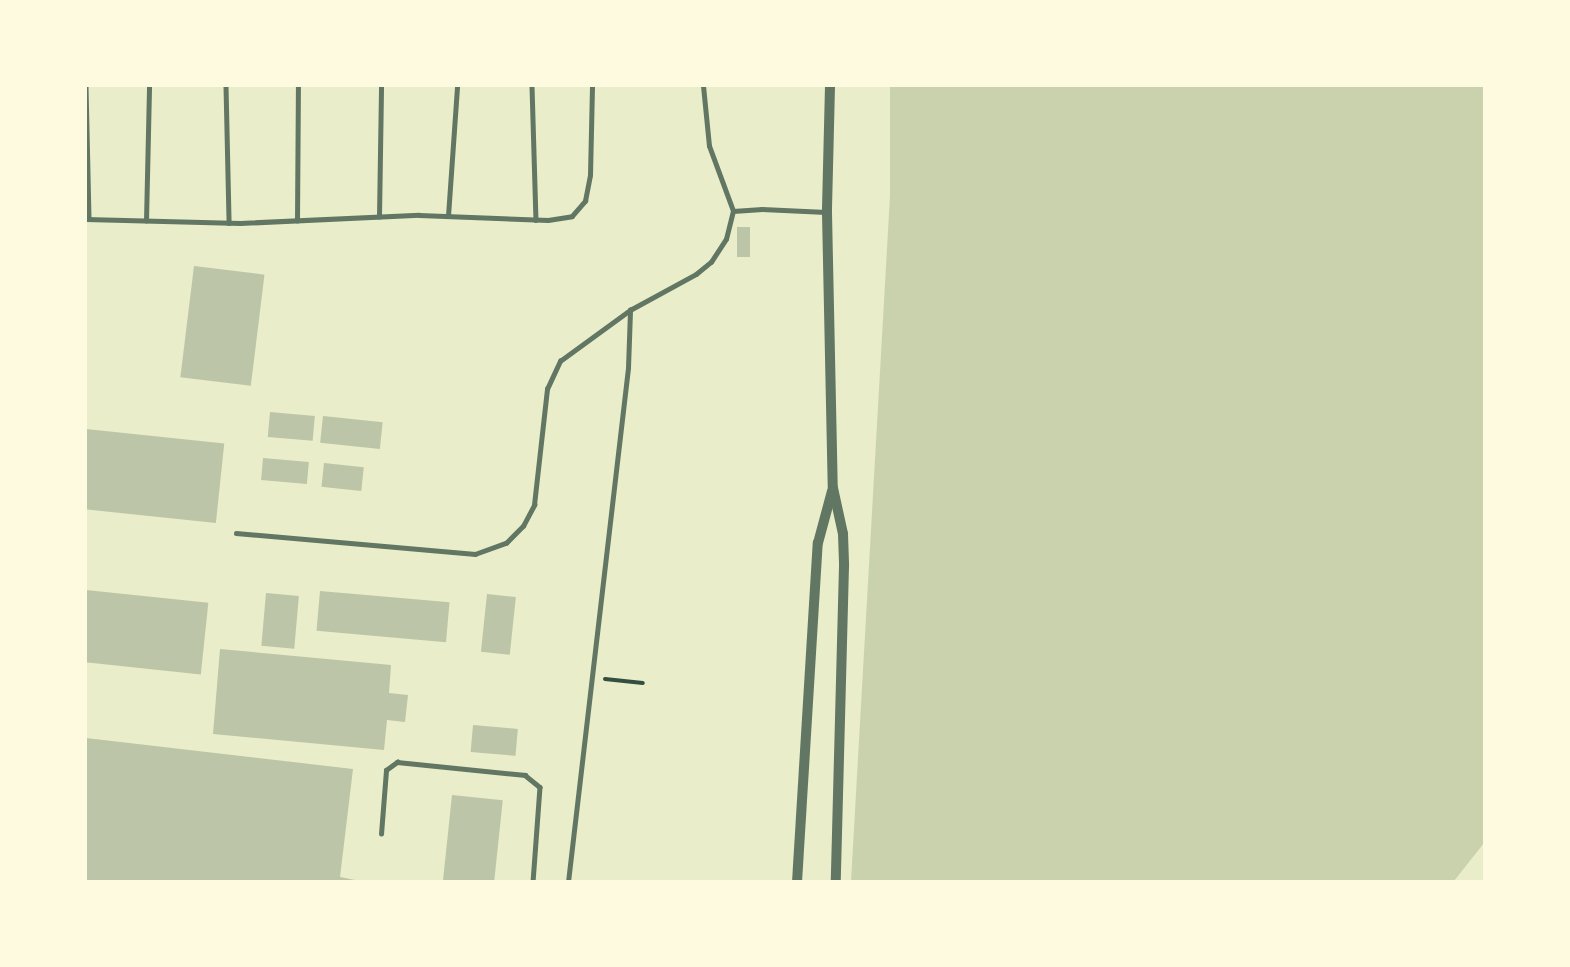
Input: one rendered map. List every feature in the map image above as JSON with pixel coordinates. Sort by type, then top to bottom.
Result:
[{"type":"street","points":[[830,86],[827,213],[833,488],[843,534],[844,566],[836,882]]},
{"type":"street","points":[[797,882],[818,543],[833,488]]},
{"type":"lane","points":[[86,86],[87,219],[229,223],[447,216],[536,220],[572,216],[585,201],[590,176],[592,86]]},
{"type":"lane","points":[[146,221],[149,86]]},
{"type":"lane","points":[[226,86],[229,223]]},
{"type":"lane","points":[[297,221],[298,86]]},
{"type":"lane","points":[[379,217],[381,86]]},
{"type":"lane","points":[[447,216],[457,86]]},
{"type":"lane","points":[[532,86],[536,220]]},
{"type":"lane","points":[[236,533],[474,554],[506,543],[524,526],[534,506],[547,389],[560,361],[630,310],[696,274],[711,262],[726,239],[733,211],[709,146],[703,86]]},
{"type":"lane","points":[[733,211],[762,208],[827,213]]},
{"type":"lane","points":[[568,882],[628,368],[630,310]]},
{"type":"lane","points":[[381,834],[386,770],[398,762],[525,775],[540,787],[533,882]]},
{"type":"path","points":[[592,678],[643,683]]},
{"type":"green space","points":[[890,86],[1484,86],[1484,843],[1454,881],[851,881],[890,196]]},
{"type":"building","points":[[737,227],[750,227],[750,257],[737,257]]},
{"type":"building","points":[[194,266],[264,275],[251,386],[180,377]]},
{"type":"building","points":[[270,412],[315,416],[313,441],[268,437]]},
{"type":"building","points":[[323,416],[383,422],[380,449],[320,443]]},
{"type":"building","points":[[86,429],[224,444],[216,523],[86,509]]},
{"type":"building","points":[[263,458],[309,462],[307,484],[261,480]]},
{"type":"building","points":[[324,463],[364,467],[361,491],[321,487]]},
{"type":"building","points":[[86,590],[208,603],[201,674],[86,662]]},
{"type":"building","points":[[320,591],[450,602],[446,642],[317,631]]},
{"type":"building","points":[[266,593],[299,596],[294,649],[261,646]]},
{"type":"building","points":[[487,594],[516,597],[510,655],[481,652]]},
{"type":"building","points":[[220,649],[391,665],[389,693],[408,695],[405,722],[387,720],[384,750],[213,734]]},
{"type":"building","points":[[473,725],[518,729],[515,756],[471,752]]},
{"type":"building","points":[[86,738],[353,769],[340,877],[365,882],[86,882]]},
{"type":"building","points":[[452,795],[503,800],[494,882],[443,882]]}]
